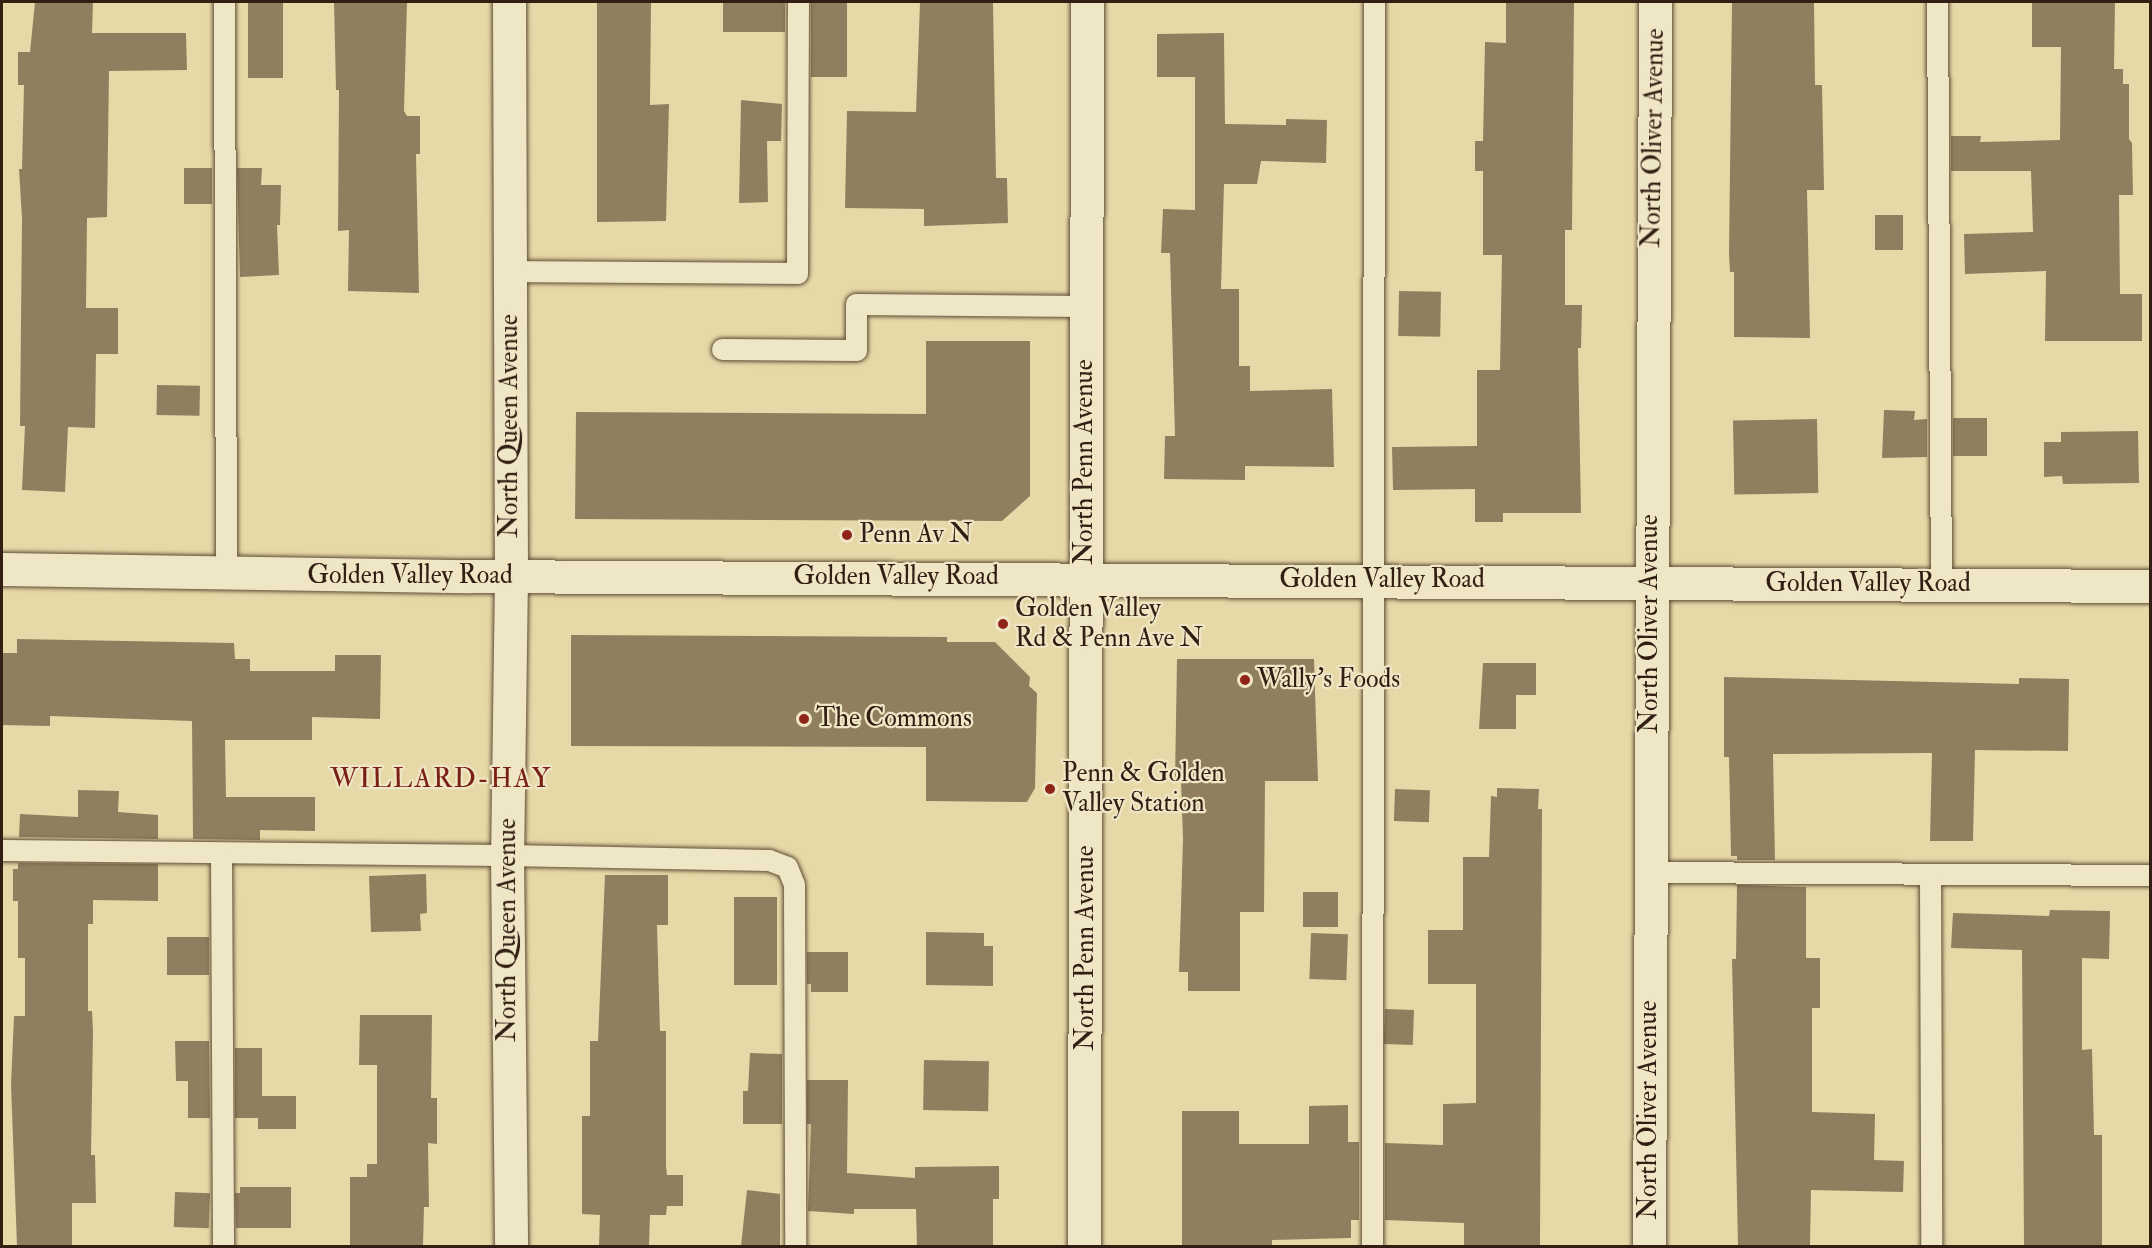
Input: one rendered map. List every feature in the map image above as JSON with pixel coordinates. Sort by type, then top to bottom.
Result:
[{"type":"street","name":"North Queen Avenue","points":[[509,2],[511,576],[507,855],[511,1246]]},
{"type":"street","name":"North Penn Avenue","points":[[1084,1246],[1087,2]]},
{"type":"street","name":"North Oliver Avenue","points":[[1649,1246],[1650,582],[1655,2]]},
{"type":"street","name":"Golden Valley Road","points":[[2,569],[226,574],[2151,586]]},
{"type":"lane","points":[[224,2],[226,574]]},
{"type":"lane","points":[[509,271],[797,273],[798,2]]},
{"type":"lane","points":[[1371,1246],[1374,2]]},
{"type":"lane","points":[[1937,2],[1941,584]]},
{"type":"lane","points":[[722,350],[856,350],[856,304],[1086,306]]},
{"type":"lane","points":[[2,850],[769,860],[787,867],[794,884],[795,1246]]},
{"type":"lane","points":[[221,854],[223,1246]]},
{"type":"lane","points":[[1649,872],[2151,875]]},
{"type":"lane","points":[[1930,874],[1931,1246]]},
{"type":"building","points":[[35,2],[93,2],[92,33],[186,33],[187,70],[109,71],[107,217],[87,218],[86,308],[118,308],[118,354],[96,354],[95,428],[68,427],[65,492],[22,490],[25,426],[20,426],[22,218],[19,169],[22,169],[24,85],[18,85],[18,52],[30,52]]},
{"type":"building","points":[[248,2],[283,2],[283,78],[248,78]]},
{"type":"building","points":[[334,2],[407,2],[404,111],[407,116],[420,116],[420,154],[416,154],[419,293],[348,291],[349,230],[338,231],[339,90],[336,90]]},
{"type":"building","points":[[597,2],[651,2],[650,105],[669,104],[666,221],[597,222]]},
{"type":"building","points":[[723,2],[785,2],[785,32],[723,32]]},
{"type":"building","points":[[811,2],[847,2],[847,77],[811,77]]},
{"type":"building","points":[[920,2],[993,2],[996,178],[1007,178],[1008,223],[924,226],[924,209],[845,208],[847,111],[916,112]]},
{"type":"building","points":[[1506,2],[1574,2],[1572,230],[1565,230],[1565,305],[1582,305],[1581,348],[1578,348],[1581,513],[1503,513],[1503,522],[1475,522],[1475,489],[1393,490],[1392,447],[1477,446],[1477,370],[1500,370],[1502,255],[1483,255],[1483,171],[1475,171],[1475,141],[1483,141],[1485,42],[1506,43]]},
{"type":"building","points":[[1732,2],[1814,2],[1815,85],[1822,85],[1824,190],[1807,190],[1810,338],[1734,337],[1734,272],[1730,272],[1729,253]]},
{"type":"building","points":[[2032,2],[2115,2],[2114,69],[2123,69],[2123,84],[2129,84],[2129,139],[2132,143],[2133,195],[2119,195],[2120,294],[2142,294],[2142,341],[2045,341],[2046,271],[1965,274],[1964,234],[2033,232],[2031,171],[1951,171],[1951,136],[1981,136],[1980,142],[2060,140],[2061,47],[2032,47]]},
{"type":"building","points":[[1224,33],[1225,124],[1286,125],[1286,119],[1327,120],[1326,163],[1261,161],[1257,184],[1224,184],[1221,289],[1239,289],[1239,366],[1250,366],[1250,391],[1332,389],[1334,467],[1245,466],[1245,480],[1164,479],[1165,436],[1175,436],[1170,253],[1161,253],[1163,209],[1195,210],[1195,77],[1157,77],[1157,34]]},
{"type":"building","points":[[741,100],[782,104],[781,141],[767,141],[768,202],[739,203]]},
{"type":"building","points":[[184,168],[212,168],[212,204],[184,204]]},
{"type":"building","points":[[237,168],[262,168],[261,185],[281,185],[280,225],[277,225],[279,275],[240,277]]},
{"type":"building","points":[[1875,215],[1903,215],[1903,250],[1875,250]]},
{"type":"building","points":[[1399,291],[1441,292],[1440,337],[1398,336]]},
{"type":"building","points":[[926,341],[1030,341],[1030,496],[1002,521],[575,519],[576,412],[926,414]]},
{"type":"building","points":[[157,385],[200,386],[199,416],[156,415]]},
{"type":"building","points":[[1884,410],[1915,411],[1914,420],[1927,419],[1927,457],[1882,458]]},
{"type":"building","points":[[1953,418],[1987,418],[1987,456],[1953,456]]},
{"type":"building","points":[[1817,419],[1818,493],[1734,494],[1733,420]]},
{"type":"building","points":[[2138,431],[2139,483],[2063,484],[2062,476],[2044,477],[2044,442],[2061,442],[2061,432]]},
{"type":"building","name":"The Commons","points":[[571,635],[947,637],[947,642],[995,642],[1030,677],[1029,686],[1037,693],[1035,788],[1027,802],[926,801],[926,747],[571,746]]},
{"type":"building","points":[[17,639],[234,643],[235,659],[250,659],[250,671],[335,671],[335,655],[381,655],[380,719],[312,717],[312,740],[225,740],[226,797],[315,797],[315,831],[260,830],[260,840],[193,839],[192,721],[50,716],[50,726],[2,725],[2,653],[17,653]]},
{"type":"building","points":[[1177,659],[1314,659],[1318,781],[1265,781],[1264,912],[1240,912],[1240,991],[1188,991],[1188,972],[1179,972],[1183,839],[1181,781],[1175,781]]},
{"type":"building","points":[[1483,663],[1536,663],[1536,695],[1516,695],[1516,729],[1479,729]]},
{"type":"building","points":[[1724,677],[2019,684],[2019,678],[2069,679],[2068,751],[1975,750],[1973,841],[1930,841],[1932,753],[1773,754],[1775,860],[1737,860],[1737,856],[1731,856],[1729,757],[1724,757]]},
{"type":"building","points":[[1497,788],[1539,789],[1538,809],[1542,809],[1540,1246],[1464,1246],[1464,1223],[1385,1220],[1385,1143],[1443,1145],[1443,1104],[1476,1103],[1476,984],[1428,984],[1428,930],[1463,930],[1463,857],[1489,857],[1491,796],[1497,797]]},
{"type":"building","points":[[1395,789],[1430,790],[1429,822],[1394,821]]},
{"type":"building","points":[[78,790],[119,791],[118,812],[158,815],[158,839],[19,837],[20,814],[78,817]]},
{"type":"building","points":[[18,863],[158,864],[158,901],[93,900],[93,924],[88,924],[88,1011],[92,1011],[93,1032],[91,1155],[95,1155],[96,1203],[72,1203],[72,1246],[17,1246],[11,1085],[14,1016],[25,1016],[25,958],[18,958],[18,901],[13,901],[13,869],[18,869]]},
{"type":"building","points":[[426,874],[427,913],[420,914],[421,931],[371,932],[369,876]]},
{"type":"building","points":[[605,875],[668,875],[668,925],[657,925],[660,1031],[666,1031],[666,1166],[667,1175],[683,1175],[683,1206],[667,1206],[666,1215],[650,1215],[649,1246],[599,1246],[600,1215],[582,1214],[582,1116],[590,1116],[590,1041],[598,1041]]},
{"type":"building","points":[[1737,885],[1806,887],[1806,958],[1820,958],[1820,1008],[1812,1008],[1812,1112],[1875,1114],[1874,1160],[1904,1161],[1903,1192],[1811,1190],[1810,1246],[1738,1246],[1732,959],[1736,959]]},
{"type":"building","points":[[1303,892],[1338,892],[1338,927],[1303,927]]},
{"type":"building","points":[[734,897],[777,897],[777,985],[734,985]]},
{"type":"building","points":[[2050,910],[2110,911],[2109,959],[2082,958],[2082,1050],[2092,1049],[2094,1135],[2102,1135],[2102,1246],[2024,1246],[2022,950],[1951,948],[1953,913],[2049,916]]},
{"type":"building","points":[[926,932],[984,933],[984,946],[993,946],[993,986],[926,985]]},
{"type":"building","points":[[1311,933],[1348,934],[1346,980],[1309,979]]},
{"type":"building","points":[[167,937],[209,937],[209,975],[167,975]]},
{"type":"building","points":[[807,952],[848,952],[848,992],[811,992],[811,984],[807,984]]},
{"type":"building","points":[[1385,1009],[1414,1010],[1413,1045],[1384,1044]]},
{"type":"building","points":[[360,1015],[432,1015],[431,1098],[437,1098],[437,1144],[428,1143],[429,1207],[424,1207],[423,1246],[350,1246],[350,1177],[367,1177],[367,1164],[377,1164],[377,1065],[359,1065]]},
{"type":"building","points":[[175,1041],[209,1041],[210,1118],[188,1118],[188,1081],[176,1081]]},
{"type":"building","points":[[235,1048],[262,1048],[262,1096],[296,1096],[296,1129],[258,1129],[258,1118],[235,1118]]},
{"type":"building","points":[[750,1053],[782,1054],[782,1124],[743,1124],[743,1091],[748,1091]]},
{"type":"building","points":[[924,1060],[989,1061],[988,1111],[923,1110]]},
{"type":"building","points":[[807,1080],[848,1080],[847,1173],[915,1178],[915,1167],[999,1166],[999,1199],[993,1199],[993,1246],[917,1246],[916,1209],[854,1209],[854,1214],[808,1211],[811,1124],[807,1124]]},
{"type":"building","points":[[1348,1105],[1348,1142],[1359,1142],[1359,1220],[1351,1220],[1351,1238],[1272,1240],[1272,1246],[1182,1246],[1182,1111],[1239,1111],[1239,1144],[1309,1144],[1309,1106]]},
{"type":"building","points":[[240,1187],[291,1187],[291,1228],[236,1228],[235,1193],[240,1193]]},
{"type":"building","points":[[747,1190],[780,1194],[780,1246],[741,1246]]},
{"type":"building","points":[[175,1192],[210,1193],[209,1228],[174,1227]]},
{"type":"place","name":"Penn Av N","points":[[847,535]]},
{"type":"place","name":"Golden Valley Rd & Penn Ave N","points":[[1003,624]]},
{"type":"place","name":"Wally's Foods","points":[[1245,680]]},
{"type":"place","name":"The Commons","points":[[804,719]]},
{"type":"place","name":"Penn & Golden Valley Station","points":[[1050,789]]},
{"type":"district","name":"WILLARD-HAY","points":[[441,779]]}]
